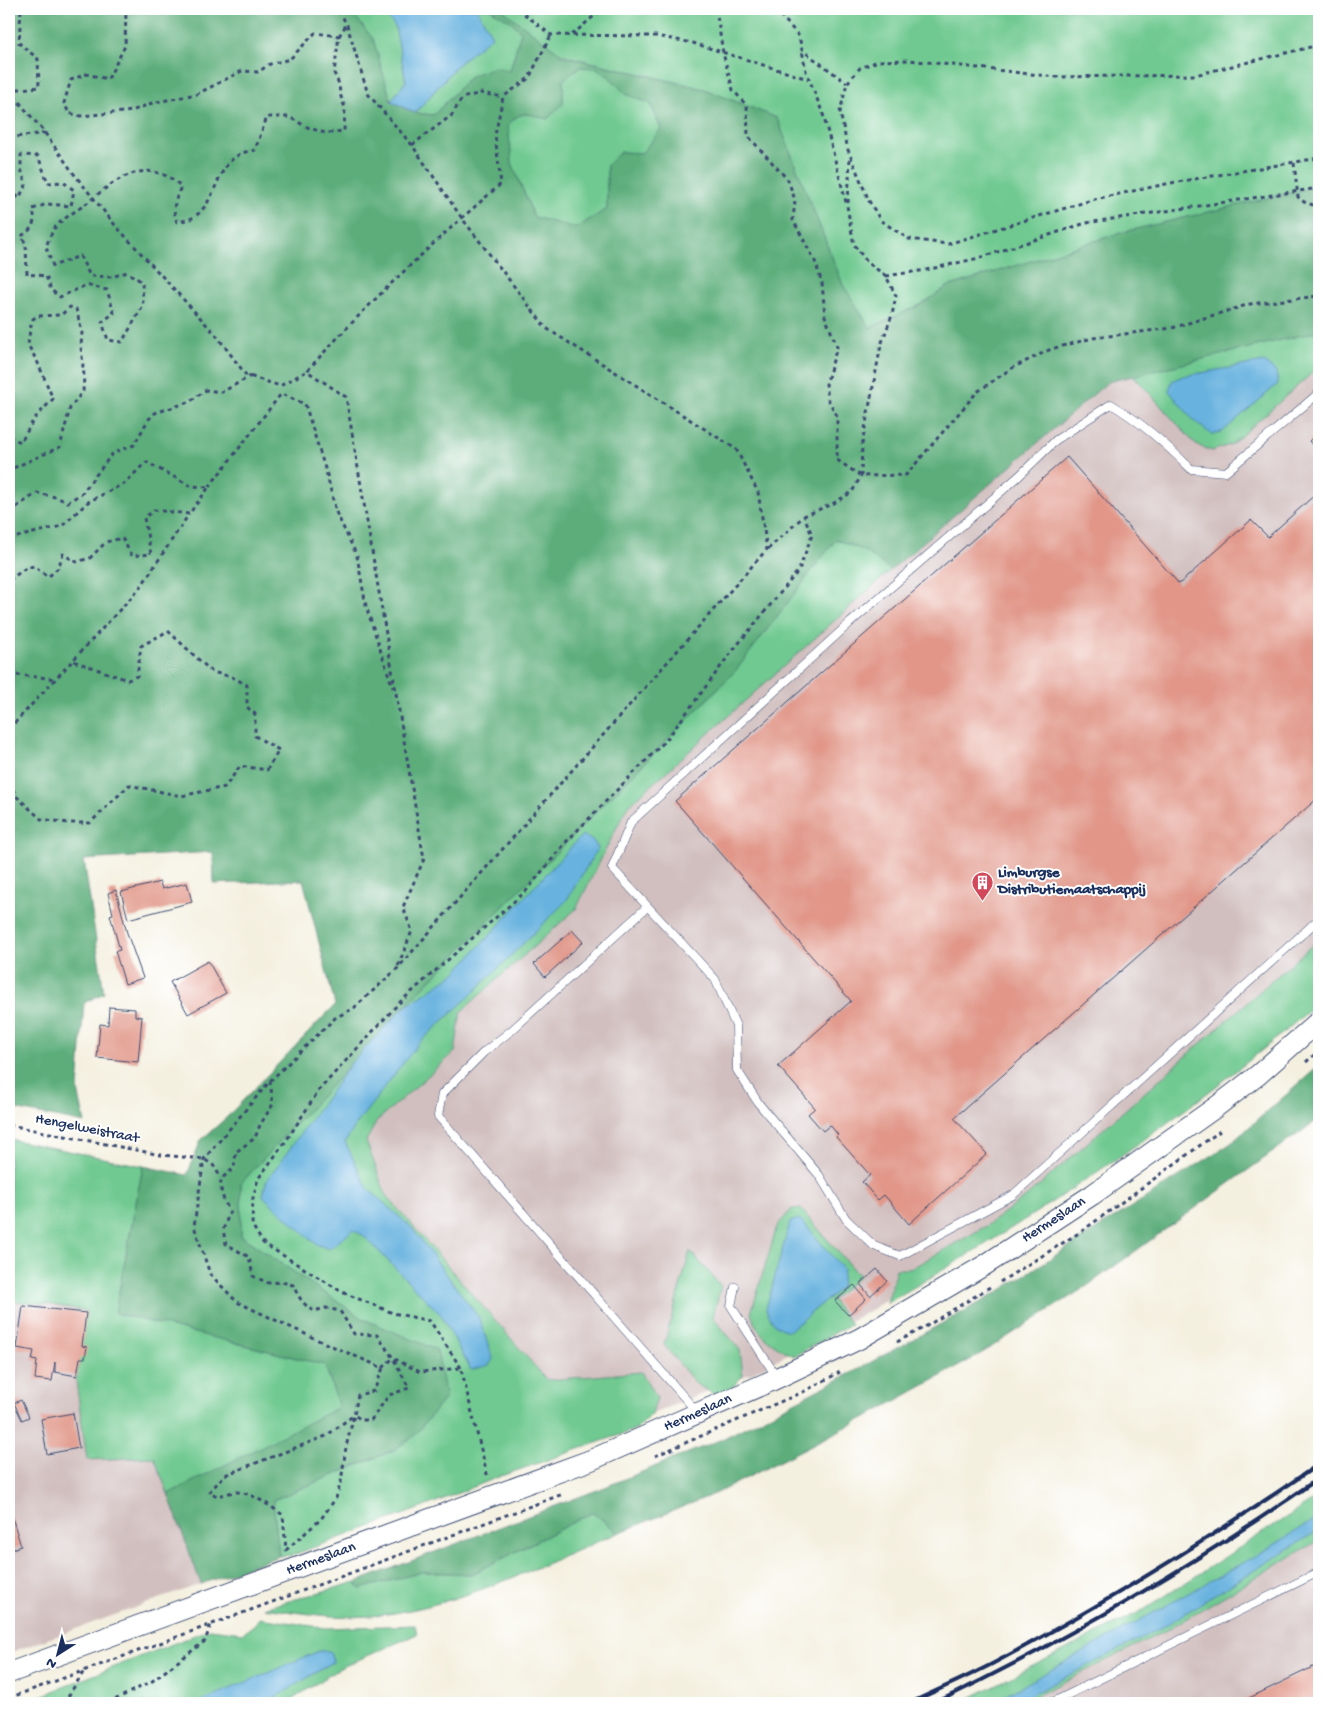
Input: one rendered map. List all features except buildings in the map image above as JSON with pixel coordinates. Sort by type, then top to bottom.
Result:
[{"type":"street","name":"Hermeslaan","points":[[9,1672],[591,1460],[778,1378],[859,1339],[985,1265],[1092,1195],[1258,1075],[1319,1021]]},
{"type":"lane","points":[[1319,393],[1226,472],[1191,469],[1165,443],[1129,415],[1111,404],[1056,440],[1019,476],[850,622],[631,822],[612,868],[715,979],[736,1026],[737,1070],[758,1104],[819,1175],[846,1219],[874,1246],[900,1256],[1013,1195],[1319,919]]},
{"type":"lane","points":[[647,907],[512,1030],[484,1052],[442,1094],[438,1116],[698,1413]]},
{"type":"lane","points":[[735,1287],[731,1306],[778,1378]]},
{"type":"lane","points":[[1051,1703],[1319,1572]]},
{"type":"path","points":[[9,89],[39,87],[38,59],[19,43],[21,9]]},
{"type":"path","points":[[126,9],[125,46],[118,62],[108,79],[86,74],[71,80],[64,103],[69,113],[80,116],[132,111],[152,104],[197,94],[242,71],[258,72],[270,64],[290,59],[315,33],[338,36]]},
{"type":"path","points":[[338,9],[347,25],[368,94],[412,145],[461,217],[546,328],[736,449],[758,492],[767,549]]},
{"type":"path","points":[[518,9],[551,35],[656,36],[692,43],[809,79]]},
{"type":"path","points":[[524,14],[525,9]]},
{"type":"path","points":[[572,35],[602,9]]},
{"type":"path","points":[[716,9],[733,90],[747,106],[748,136],[788,180],[795,200],[792,220],[815,261],[822,283],[825,316],[838,348],[826,384],[828,398],[837,416],[837,460],[861,476],[906,475],[977,392],[1012,368],[1051,349],[1093,338],[1172,328],[1250,304],[1319,296]]},
{"type":"path","points":[[383,1368],[237,1302],[210,1274],[194,1226],[204,1160],[270,1081],[335,1018],[354,1008],[397,969],[767,549],[804,516],[834,503],[852,492],[861,476],[862,444],[881,345],[892,315],[896,296],[886,276],[866,262],[854,245],[847,206],[823,114],[806,71],[799,36],[775,9]]},
{"type":"path","points":[[9,190],[19,198],[26,185],[20,169],[21,156],[38,156],[48,183],[63,182],[74,190],[71,206],[47,204],[33,209],[36,220],[30,231],[21,236],[26,244],[27,274],[46,276],[51,290],[60,297],[86,285],[108,290],[114,313],[102,322],[108,340],[122,342],[143,306],[142,282],[127,272],[112,277],[90,276],[80,256],[53,266],[46,246],[55,228],[113,183],[128,174],[146,171],[170,176],[181,186],[174,206],[177,222],[192,218],[202,210],[217,186],[226,166],[237,155],[255,150],[267,118],[289,118],[307,127],[325,132],[344,130],[346,108],[334,73],[338,36],[347,25]]},
{"type":"path","points":[[9,89],[115,225],[216,335],[246,375],[280,386],[307,371],[342,331],[461,217],[501,184],[495,135],[503,97],[529,78],[551,35]]},
{"type":"path","points":[[1319,44],[1195,75],[1056,77],[909,60],[878,61],[860,68],[847,83],[840,112],[850,154],[869,201],[881,222],[909,239],[948,244],[1095,199],[1319,158]]},
{"type":"path","points":[[802,50],[847,83]]},
{"type":"path","points":[[412,145],[452,115],[462,98],[481,93],[503,97]]},
{"type":"path","points":[[9,138],[45,133]]},
{"type":"path","points":[[847,206],[850,154]]},
{"type":"path","points":[[1294,162],[1298,197],[1304,202],[1319,207]]},
{"type":"path","points":[[886,276],[926,270],[979,258],[1086,223],[1319,188]]},
{"type":"path","points":[[9,437],[21,442],[34,419],[53,399],[38,362],[28,345],[30,329],[34,319],[37,316],[61,315],[70,307],[76,309],[82,332],[83,391],[70,408],[60,447],[9,470]]},
{"type":"path","points":[[307,371],[346,397],[424,859],[403,907],[412,932],[397,969]]},
{"type":"path","points":[[9,506],[15,508],[37,493],[68,502],[82,493],[113,454],[134,445],[148,420],[155,413],[189,402],[206,390],[222,392],[252,376]]},
{"type":"path","points":[[9,730],[140,588],[208,487],[281,394],[280,386]]},
{"type":"path","points":[[281,394],[305,404],[327,474],[336,512],[357,556],[366,606],[397,698]]},
{"type":"path","points":[[9,539],[62,526],[88,502],[125,483],[146,462],[191,486],[208,487]]},
{"type":"path","points":[[9,580],[26,568],[34,566],[48,577],[58,568],[63,554],[76,562],[90,558],[106,542],[122,538],[132,556],[151,554],[144,518],[154,510],[189,514]]},
{"type":"path","points":[[492,1496],[460,1368],[430,1321],[393,1313],[342,1292],[263,1243],[252,1225],[253,1198],[258,1179],[319,1090],[393,1010],[527,890],[567,841],[667,739],[730,654],[799,570],[812,535],[804,516]]},
{"type":"path","points":[[9,782],[16,796],[41,819],[69,823],[90,823],[129,785],[182,796],[225,787],[240,766],[267,770],[279,750],[255,736],[255,714],[246,707],[247,686],[232,677],[212,672],[168,630],[141,646],[137,676],[128,680],[73,661]]},
{"type":"path","points":[[9,676],[19,675],[56,679]]},
{"type":"path","points":[[221,1178],[234,1168],[236,1152],[254,1138],[273,1104],[270,1081]]},
{"type":"path","name":"Hengelweistraat","points":[[9,1125],[161,1155],[204,1160]]},
{"type":"path","points":[[204,1160],[214,1166],[221,1178],[220,1187],[224,1203],[230,1212],[223,1230],[226,1244],[249,1256],[253,1276],[268,1283],[282,1282],[293,1285],[298,1297],[306,1307],[314,1311],[326,1308],[340,1311],[354,1334],[377,1334],[393,1358],[409,1388],[389,1395],[371,1420],[362,1420],[354,1415]]},
{"type":"path","points":[[393,1358],[420,1372],[460,1368]]},
{"type":"path","points":[[354,1415],[326,1436],[225,1475],[209,1492],[217,1496],[237,1492],[263,1501],[283,1515],[286,1550],[320,1519],[336,1498],[341,1482],[346,1447],[354,1415],[358,1395],[374,1391],[383,1368],[393,1358]]},
{"type":"path","points":[[108,1703],[151,1682],[205,1641],[211,1624]]},
{"type":"path","points":[[64,1703],[84,1670]]},
{"type":"path","points":[[9,1698],[70,1675]]},
{"type":"shaded area","points":[[1319,331],[1319,958],[1073,1169],[874,1308],[752,1373],[652,1414],[657,1398],[641,1372],[547,1380],[386,1195],[366,1141],[377,1121],[455,1052],[461,1012],[576,909],[627,807],[891,570],[1108,382]]},
{"type":"shaded area","points":[[9,1301],[47,1304],[86,1311],[76,1381],[154,1457],[201,1584],[9,1653]]},
{"type":"shaded area","points":[[1319,1540],[1319,1703],[1022,1703],[1165,1631]]},
{"type":"green space","points":[[9,9],[349,9],[373,39],[391,101],[415,113],[434,115],[470,76],[495,67],[510,71],[521,32],[512,22],[490,9],[501,9],[564,56],[704,89],[777,118],[843,285],[870,328],[922,304],[947,287],[1124,232],[1319,186],[1319,331],[1108,382],[891,570],[862,550],[836,539],[737,669],[402,1009],[241,1183],[241,1236],[363,1319],[437,1350],[446,1397],[414,1436],[394,1450],[273,1500],[279,1556],[201,1584],[168,1494],[339,1407],[325,1365],[115,1313],[143,1166],[187,1175],[201,1140],[226,1118],[335,1005],[303,880],[214,884],[213,852],[84,860],[104,993],[84,1003],[78,1090],[85,1123],[9,1108]],"holes":[[[580,67],[597,68],[626,94],[651,104],[661,129],[642,153],[620,152],[607,165],[607,209],[576,228],[534,217],[512,163],[508,125],[512,120],[525,114],[547,119],[563,104],[563,80]]]},
{"type":"green space","points":[[349,9],[380,9],[395,26],[406,81],[391,101],[373,39]]},
{"type":"green space","points":[[477,9],[490,9],[512,22],[521,32],[510,71],[470,76],[434,115],[415,113],[459,63],[491,36]]},
{"type":"green space","points":[[501,9],[1319,9],[1319,186],[1124,232],[947,287],[922,304],[870,328],[843,285],[777,118],[704,89],[570,57],[558,52]]},
{"type":"green space","points":[[580,67],[597,68],[626,94],[651,104],[661,130],[642,153],[620,152],[607,165],[607,209],[576,228],[534,217],[512,163],[508,126],[517,117],[525,114],[547,119],[563,104],[563,80]]},
{"type":"green space","points":[[1319,331],[1319,367],[1232,444],[1212,451],[1196,445],[1133,375]]},
{"type":"green space","points":[[836,539],[862,550],[891,570],[627,807],[576,909],[461,1012],[455,1052],[377,1121],[366,1141],[386,1195],[547,1380],[641,1372],[657,1398],[652,1414],[637,1429],[501,1476],[421,1508],[293,1555],[279,1556],[273,1500],[394,1450],[436,1350],[363,1319],[241,1236],[241,1183],[402,1009],[737,669]]},
{"type":"green space","points":[[1319,939],[1319,1002],[1269,1045],[1164,1125],[1056,1200],[887,1303],[896,1269],[910,1269],[986,1226],[1027,1196]]},
{"type":"green space","points":[[1319,1066],[1319,1119],[1087,1286],[979,1355],[874,1413],[717,1493],[618,1533],[593,1512],[472,1574],[422,1572],[360,1589],[356,1582],[605,1487],[722,1439],[853,1372],[990,1297],[1230,1144]]},
{"type":"green space","points":[[9,1139],[143,1166],[115,1313],[325,1365],[339,1408],[168,1494],[154,1457],[87,1460],[76,1381],[86,1311],[47,1304],[9,1301]]},
{"type":"green space","points":[[800,1208],[859,1276],[832,1300],[851,1324],[794,1356],[773,1344],[762,1334],[754,1322],[751,1313],[777,1226],[792,1209]]},
{"type":"green space","points":[[690,1251],[721,1286],[713,1317],[740,1350],[743,1375],[732,1388],[715,1395],[696,1384],[664,1345]]},
{"type":"green space","points":[[1319,1496],[1319,1540],[1165,1631],[1022,1703],[960,1703],[1145,1609]]},
{"type":"green space","points":[[593,1512],[618,1533],[532,1570],[472,1593],[411,1610],[381,1615],[352,1617],[264,1608],[356,1582],[360,1589],[422,1572],[472,1574]]},
{"type":"green space","points":[[259,1618],[326,1628],[415,1625],[417,1634],[340,1668],[287,1703],[23,1703],[210,1629],[243,1633],[255,1624]]},
{"type":"water","points":[[380,9],[477,9],[492,36],[459,63],[415,113],[391,101],[406,81],[395,26]]},
{"type":"water","points":[[1264,362],[1276,372],[1278,384],[1222,432],[1211,434],[1194,421],[1169,391],[1172,381],[1183,376]]},
{"type":"water","points":[[582,835],[593,841],[598,848],[566,901],[474,992],[418,1044],[360,1119],[345,1142],[368,1189],[412,1228],[479,1318],[493,1359],[489,1365],[471,1370],[441,1315],[364,1236],[353,1230],[329,1249],[316,1244],[263,1196],[266,1182],[352,1062],[402,1009],[454,974]]},
{"type":"water","points":[[799,1219],[843,1269],[841,1288],[789,1331],[775,1324],[766,1309],[790,1222]]},
{"type":"water","points":[[1319,1517],[1319,1530],[1161,1628],[1015,1703],[992,1703],[1269,1548]]},
{"type":"water","points":[[319,1651],[330,1651],[333,1662],[266,1703],[197,1703]]},
{"type":"railway","points":[[910,1703],[992,1664],[1076,1618],[1199,1543],[1319,1464]]},
{"type":"railway","points":[[935,1703],[1034,1653],[1132,1598],[1226,1540],[1319,1478]]},
{"type":"place","name":"Limburgse Distributiemaatschappij","points":[[982,901]]}]
